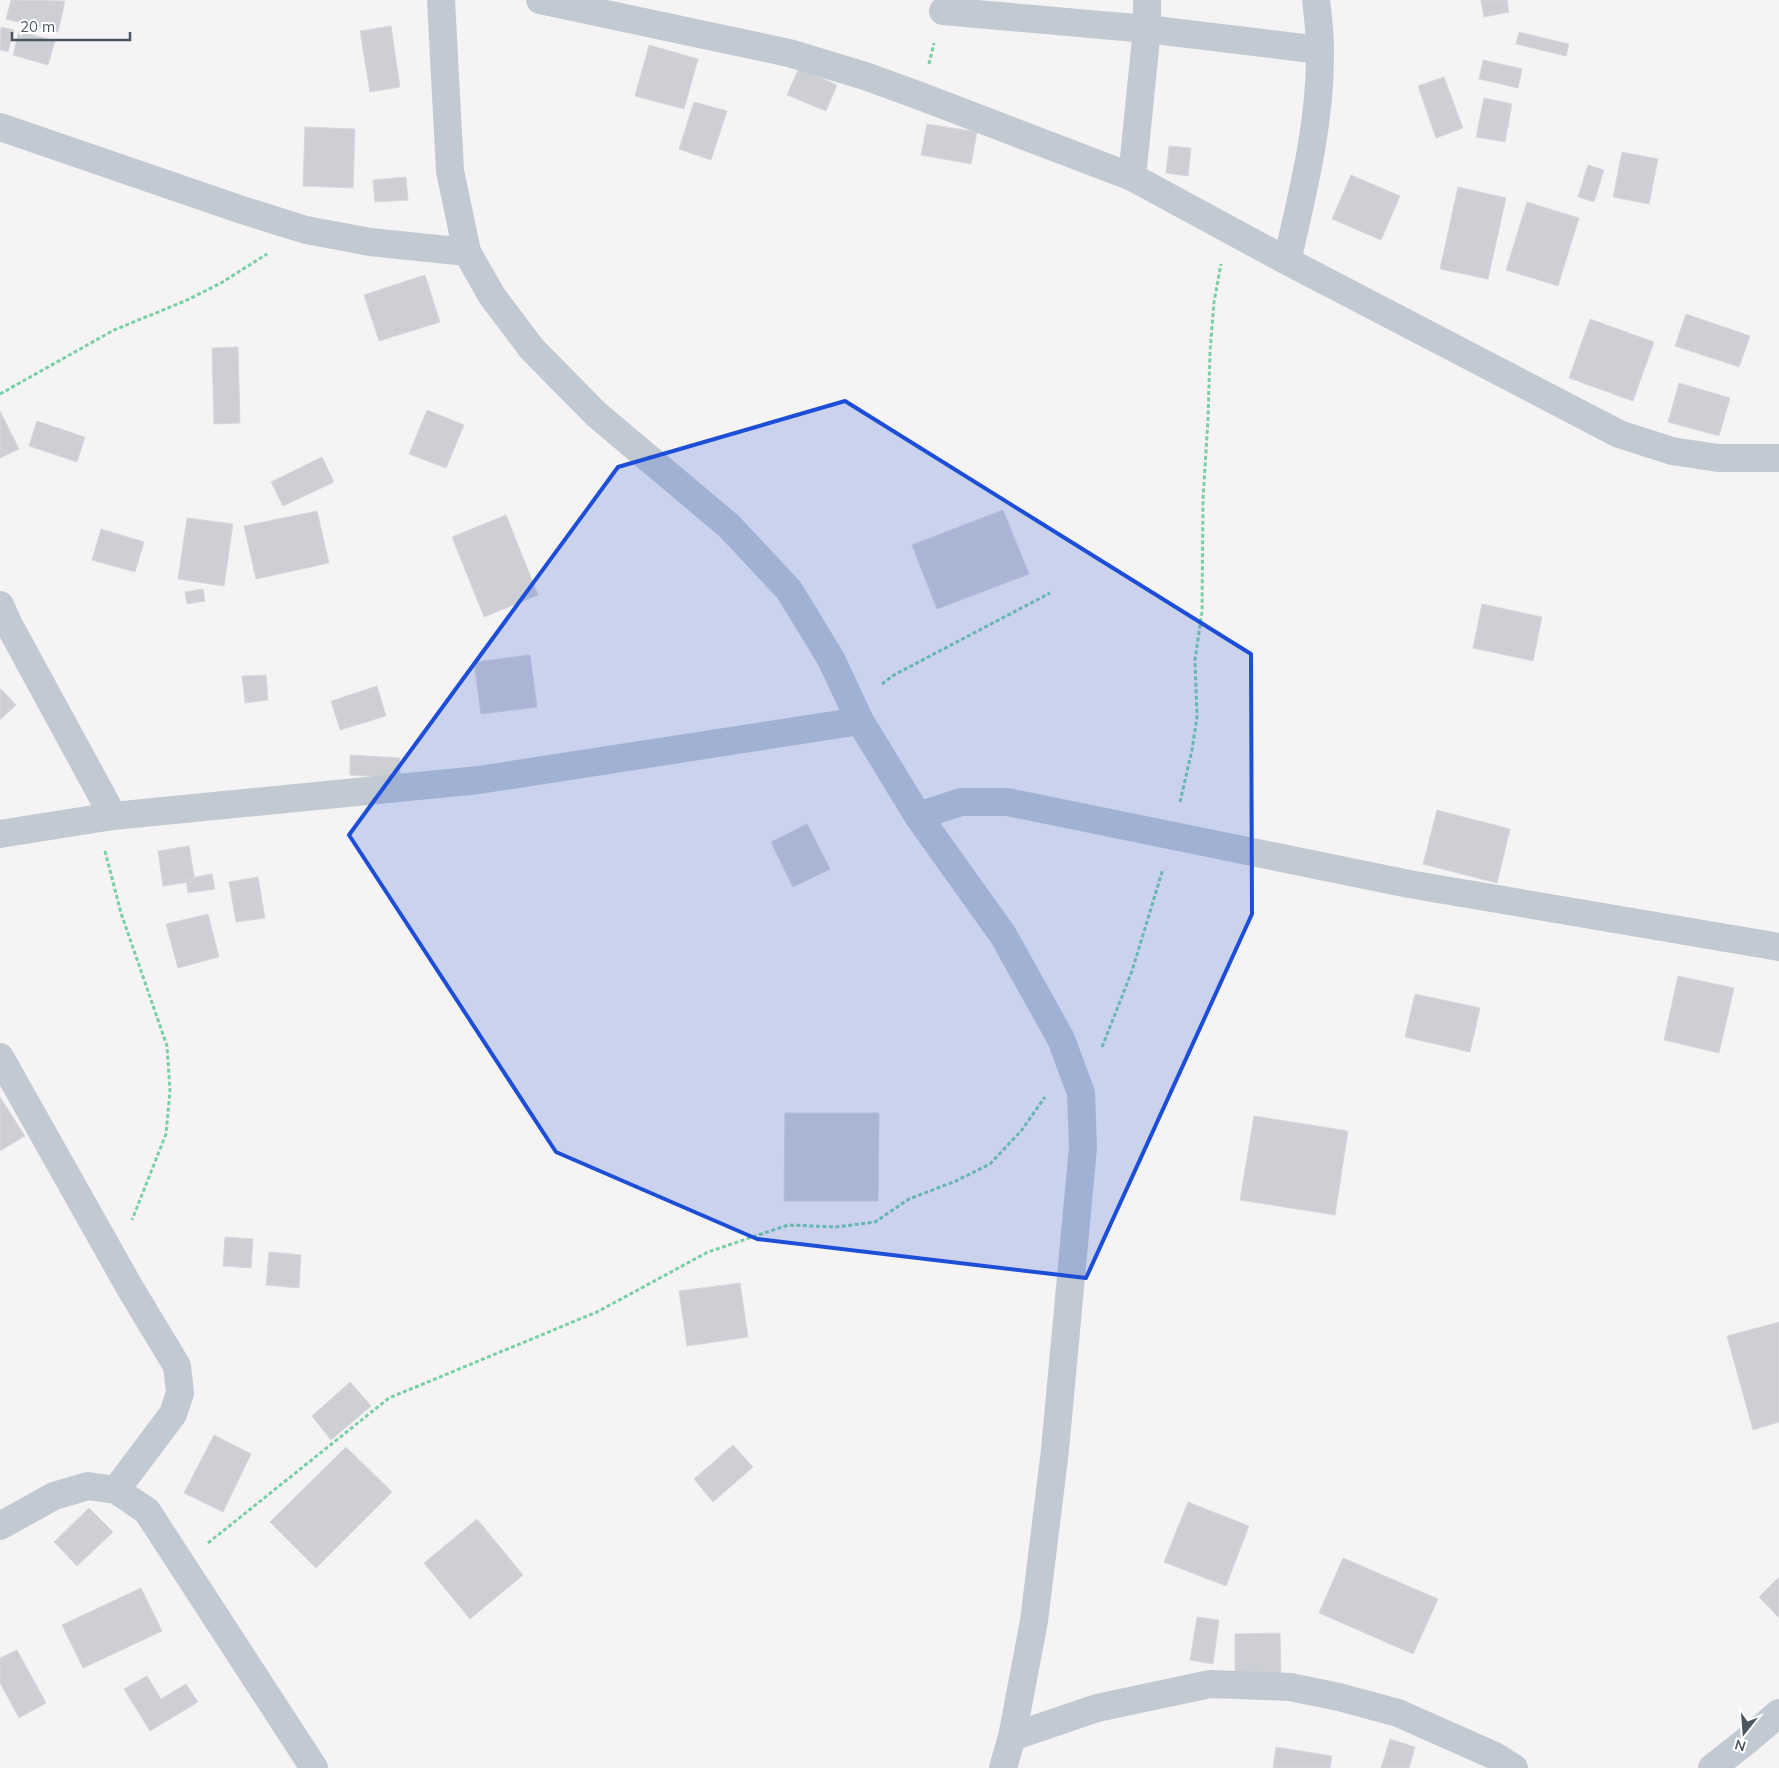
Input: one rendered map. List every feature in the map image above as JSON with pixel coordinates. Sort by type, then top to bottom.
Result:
[{"type":"street","points":[[441,0],[450,171],[467,252],[492,296],[532,349],[596,414],[729,526],[789,590],[831,659],[856,713],[918,816],[1003,935],[1061,1039],[1081,1093],[1083,1147],[1056,1450],[1034,1621],[1012,1737],[1003,1768]]},
{"type":"street","points":[[540,0],[789,53],[865,76],[920,96],[1132,177],[1287,261],[1619,434],[1672,450],[1708,456],[1779,458]]},
{"type":"street","points":[[1132,177],[1147,29],[1147,0]]},
{"type":"street","points":[[1287,261],[1304,191],[1316,121],[1320,50],[1316,0]]},
{"type":"street","points":[[943,11],[1147,29],[1320,50]]},
{"type":"street","points":[[0,127],[306,230],[370,242],[467,252]]},
{"type":"street","points":[[0,605],[105,817]]},
{"type":"street","points":[[0,834],[105,817],[479,780],[856,713]]},
{"type":"street","points":[[918,816],[961,802],[1007,802],[1409,884],[1779,947]]},
{"type":"street","points":[[0,1057],[108,1250],[177,1366],[180,1393],[173,1414],[116,1490]]},
{"type":"street","points":[[0,1526],[54,1496],[88,1486],[116,1490],[147,1511],[314,1768]]},
{"type":"street","points":[[1012,1737],[1097,1708],[1210,1684],[1290,1687],[1339,1697],[1398,1713],[1495,1756],[1514,1768]]},
{"type":"street","points":[[1712,1768],[1779,1713]]},
{"type":"path","points":[[920,96],[943,11]]},
{"type":"path","points":[[1081,1093],[1105,1040],[1132,971],[1172,836],[1192,750],[1197,717],[1195,660],[1202,612],[1203,499],[1210,352],[1214,302],[1228,229]]},
{"type":"path","points":[[0,394],[114,330],[185,301],[221,283],[306,230]]},
{"type":"path","points":[[856,713],[894,675],[1050,593]]},
{"type":"path","points":[[105,817],[121,913],[167,1046],[170,1091],[166,1134],[150,1177],[129,1226],[108,1250]]},
{"type":"path","points":[[182,1564],[389,1398],[597,1312],[708,1252],[788,1225],[836,1227],[875,1222],[909,1199],[956,1181],[990,1164],[1021,1131],[1069,1063]]},
{"type":"highlighted area","points":[[845,401],[1251,654],[1252,914],[1086,1278],[757,1239],[556,1152],[349,835],[618,467]]},
{"type":"building","points":[[11,0],[65,1],[58,32],[6,19]]},
{"type":"building","points":[[1481,0],[1507,0],[1509,12],[1484,17]]},
{"type":"building","points":[[391,26],[400,87],[370,92],[360,31]]},
{"type":"building","points":[[1,27],[14,30],[8,52],[0,50]]},
{"type":"building","points":[[19,31],[55,41],[48,65],[13,55]]},
{"type":"building","points":[[1519,32],[1569,44],[1566,56],[1516,44]]},
{"type":"building","points":[[649,45],[698,59],[684,109],[635,96]]},
{"type":"building","points":[[1483,60],[1522,69],[1518,88],[1479,79]]},
{"type":"building","points":[[799,68],[837,85],[826,111],[787,95]]},
{"type":"building","points":[[1444,77],[1463,128],[1436,138],[1418,86]]},
{"type":"building","points":[[1484,98],[1512,104],[1505,142],[1476,137]]},
{"type":"building","points":[[694,102],[727,111],[711,160],[679,149]]},
{"type":"building","points":[[927,124],[977,132],[971,164],[921,155]]},
{"type":"building","points":[[305,127],[355,129],[353,188],[303,186]]},
{"type":"building","points":[[1169,146],[1191,148],[1188,176],[1166,173]]},
{"type":"building","points":[[1622,152],[1658,159],[1649,204],[1613,197]]},
{"type":"building","points":[[1588,165],[1604,170],[1594,202],[1578,197]]},
{"type":"building","points":[[1351,175],[1400,196],[1381,240],[1332,219]]},
{"type":"building","points":[[406,177],[408,200],[375,202],[373,180]]},
{"type":"building","points":[[1458,187],[1506,198],[1488,279],[1440,269]]},
{"type":"building","points":[[1527,202],[1579,218],[1558,286],[1506,270]]},
{"type":"building","points":[[425,275],[440,322],[379,341],[364,295]]},
{"type":"building","points":[[1686,314],[1750,336],[1739,367],[1675,346]]},
{"type":"building","points":[[1590,319],[1654,342],[1633,401],[1569,378]]},
{"type":"building","points":[[238,347],[240,423],[214,424],[212,348]]},
{"type":"building","points":[[1679,383],[1730,398],[1719,436],[1668,422]]},
{"type":"building","points":[[427,410],[464,425],[446,468],[409,454]]},
{"type":"building","points":[[0,411],[19,449],[0,458]]},
{"type":"building","points":[[37,421],[85,437],[77,462],[29,446]]},
{"type":"building","points":[[322,457],[334,482],[283,506],[271,482]]},
{"type":"building","points":[[1003,510],[1029,574],[937,609],[912,545]]},
{"type":"building","points":[[317,511],[329,563],[256,579],[244,526]]},
{"type":"building","points":[[506,515],[538,595],[484,617],[452,537]]},
{"type":"building","points":[[187,518],[233,524],[224,586],[178,579]]},
{"type":"building","points":[[101,529],[144,542],[135,572],[92,560]]},
{"type":"building","points":[[203,589],[205,601],[187,604],[185,592]]},
{"type":"building","points":[[1482,604],[1542,617],[1533,661],[1473,648]]},
{"type":"building","points":[[530,655],[537,707],[481,714],[474,662]]},
{"type":"building","points":[[266,675],[268,700],[245,703],[242,676]]},
{"type":"building","points":[[377,686],[386,716],[340,730],[331,701]]},
{"type":"building","points":[[0,688],[16,705],[0,720]]},
{"type":"building","points":[[350,755],[400,758],[400,778],[350,775]]},
{"type":"building","points":[[1437,810],[1510,829],[1497,883],[1423,864]]},
{"type":"building","points":[[807,824],[830,869],[793,887],[771,842]]},
{"type":"building","points":[[189,846],[195,881],[163,886],[158,851]]},
{"type":"building","points":[[212,874],[215,889],[188,893],[186,879]]},
{"type":"building","points":[[258,877],[265,918],[236,922],[229,882]]},
{"type":"building","points":[[208,914],[219,957],[178,968],[166,924]]},
{"type":"building","points":[[1678,976],[1734,988],[1719,1053],[1664,1040]]},
{"type":"building","points":[[1415,994],[1480,1008],[1470,1052],[1405,1037]]},
{"type":"building","points":[[0,1097],[25,1136],[0,1151]]},
{"type":"building","points":[[785,1113],[879,1113],[878,1201],[784,1201]]},
{"type":"building","points":[[1254,1116],[1348,1131],[1335,1215],[1240,1200]]},
{"type":"building","points":[[225,1237],[253,1239],[251,1268],[223,1266]]},
{"type":"building","points":[[269,1252],[301,1255],[299,1288],[266,1285]]},
{"type":"building","points":[[740,1283],[748,1337],[687,1346],[679,1291]]},
{"type":"building","points":[[1779,1322],[1779,1422],[1753,1430],[1727,1336]]},
{"type":"building","points":[[350,1382],[371,1406],[331,1440],[312,1416]]},
{"type":"building","points":[[214,1435],[251,1454],[223,1512],[184,1493]]},
{"type":"building","points":[[733,1445],[753,1467],[713,1502],[694,1479]]},
{"type":"building","points":[[346,1447],[392,1492],[316,1568],[270,1522]]},
{"type":"building","points":[[1188,1502],[1249,1526],[1226,1586],[1164,1562]]},
{"type":"building","points":[[89,1508],[113,1532],[77,1566],[54,1542]]},
{"type":"building","points":[[477,1519],[523,1575],[470,1619],[424,1563]]},
{"type":"building","points":[[1343,1558],[1438,1599],[1413,1654],[1319,1613]]},
{"type":"building","points":[[1779,1577],[1779,1618],[1759,1597]]},
{"type":"building","points":[[141,1588],[162,1631],[83,1668],[62,1625]]},
{"type":"building","points":[[1197,1617],[1219,1620],[1213,1664],[1190,1660]]},
{"type":"building","points":[[1280,1633],[1281,1674],[1235,1674],[1235,1634]]},
{"type":"building","points":[[17,1650],[46,1703],[19,1718],[0,1683],[0,1658]]},
{"type":"building","points":[[147,1676],[161,1699],[186,1684],[198,1702],[150,1731],[124,1689]]},
{"type":"building","points":[[1390,1739],[1415,1747],[1409,1768],[1381,1768]]},
{"type":"building","points":[[1276,1747],[1332,1756],[1330,1768],[1273,1768]]}]
